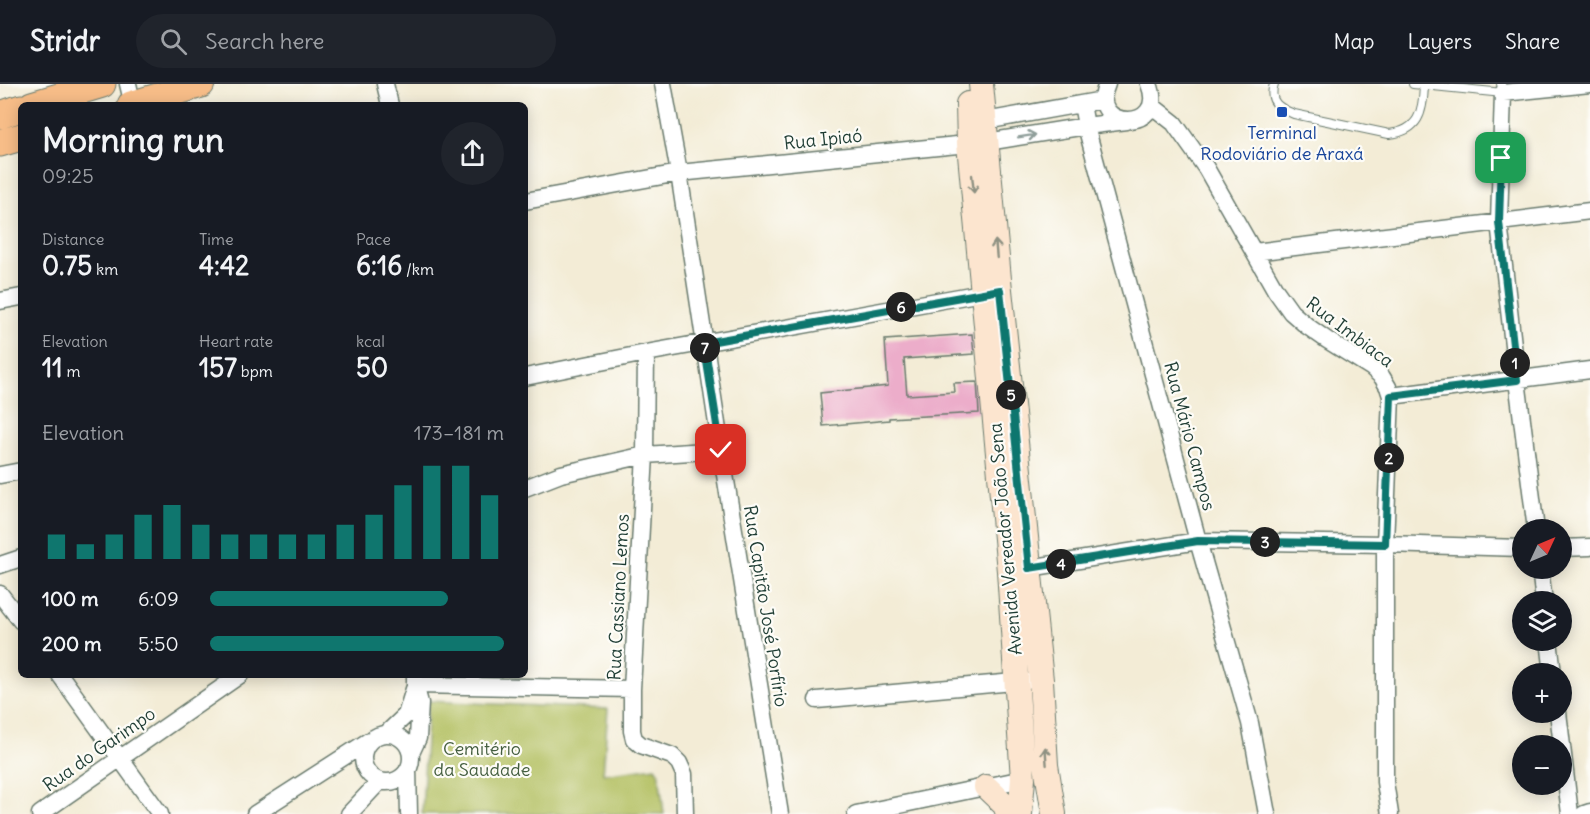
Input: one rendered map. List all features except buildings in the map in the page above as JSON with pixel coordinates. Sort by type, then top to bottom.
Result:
[{"type":"main road","points":[[42,102],[102,84]]},
{"type":"main road","points":[[142,102],[201,84]]},
{"type":"main road","name":"Avenida Vereador João Sena","points":[[966,84],[977,133],[992,291],[1023,779],[1016,812]]},
{"type":"main road","name":"Avenida Vereador João Sena","points":[[977,133],[981,84]]},
{"type":"main road","points":[[0,115],[18,109]]},
{"type":"main road","points":[[0,143],[18,138]]},
{"type":"main road","name":"Avenida Vereador João Sena","points":[[992,291],[1029,568],[1041,680],[1046,765],[1054,814]]},
{"type":"main road","points":[[986,787],[1016,812],[1029,806],[1040,805],[1049,814]]},
{"type":"street","points":[[128,84],[131,102]]},
{"type":"street","points":[[385,84],[389,102]]},
{"type":"street","name":"Rua Capitão José Porfírio","points":[[663,84],[679,172],[704,343],[780,814]]},
{"type":"street","points":[[1149,84],[1151,105]]},
{"type":"street","points":[[1535,519],[1499,222],[1502,89],[1590,84]]},
{"type":"street","name":"Rua Ipiaó","points":[[977,133],[1083,104],[1105,92],[1106,108],[1118,119],[1126,121]]},
{"type":"street","name":"Rua Mário Campos","points":[[1083,104],[1086,126],[1198,541],[1250,723],[1268,814]]},
{"type":"street","name":"Rua Ipiaó","points":[[528,200],[679,172],[977,133],[1086,126],[1134,120],[1147,112],[1151,105]]},
{"type":"street","name":"Rua Imbiaca","points":[[1151,105],[1174,123],[1199,159],[1276,291],[1291,312],[1328,340],[1372,368],[1382,377],[1388,387],[1391,396],[1385,544],[1385,782],[1390,814]]},
{"type":"street","points":[[1254,252],[1590,211]]},
{"type":"street","points":[[528,376],[992,291]]},
{"type":"street","points":[[0,301],[18,298]]},
{"type":"street","name":"Rua Cassiano Lemos","points":[[646,353],[645,455],[632,688],[632,731],[634,739],[641,746],[672,756],[679,763],[684,774],[685,814]]},
{"type":"street","points":[[1391,396],[1590,370]]},
{"type":"street","points":[[528,487],[561,474],[645,455],[721,450]]},
{"type":"street","points":[[0,475],[18,472]]},
{"type":"street","points":[[1029,568],[1198,541],[1512,548]]},
{"type":"street","points":[[1572,548],[1590,547]]},
{"type":"street","points":[[0,565],[18,559]]},
{"type":"street","points":[[0,594],[18,617]]},
{"type":"street","points":[[62,678],[160,814]]},
{"type":"street","name":"Rua do Garimpo","points":[[40,814],[236,678]]},
{"type":"street","points":[[415,680],[632,688]]},
{"type":"street","points":[[351,812],[370,772],[363,751],[406,715],[415,680]]},
{"type":"street","points":[[328,767],[370,772],[388,782],[403,776],[418,738],[420,703],[415,680]]},
{"type":"street","points":[[817,700],[1041,680]]},
{"type":"street","points":[[1559,723],[1570,814]]},
{"type":"street","points":[[255,814],[378,737],[394,735],[407,745],[409,814]]},
{"type":"street","points":[[863,813],[1023,779]]},
{"type":"street","points":[[1584,814],[1590,812]]},
{"type":"lane","points":[[1274,84],[1271,96],[1283,110],[1389,134],[1402,133],[1419,117],[1423,104],[1424,86]]},
{"type":"lane","points":[[1413,84],[1502,89]]},
{"type":"green space","name":"Cemitério da Saudade","points":[[428,701],[608,709],[603,774],[655,767],[659,773],[664,814],[422,814]]},
{"type":"place","name":"Terminal Rodoviário de Araxá","points":[[1282,112]]},
{"type":"route","points":[[721,450],[704,343],[1000,290],[1029,568],[1198,541],[1385,544],[1391,396],[1517,380],[1499,222],[1501,158]]}]
